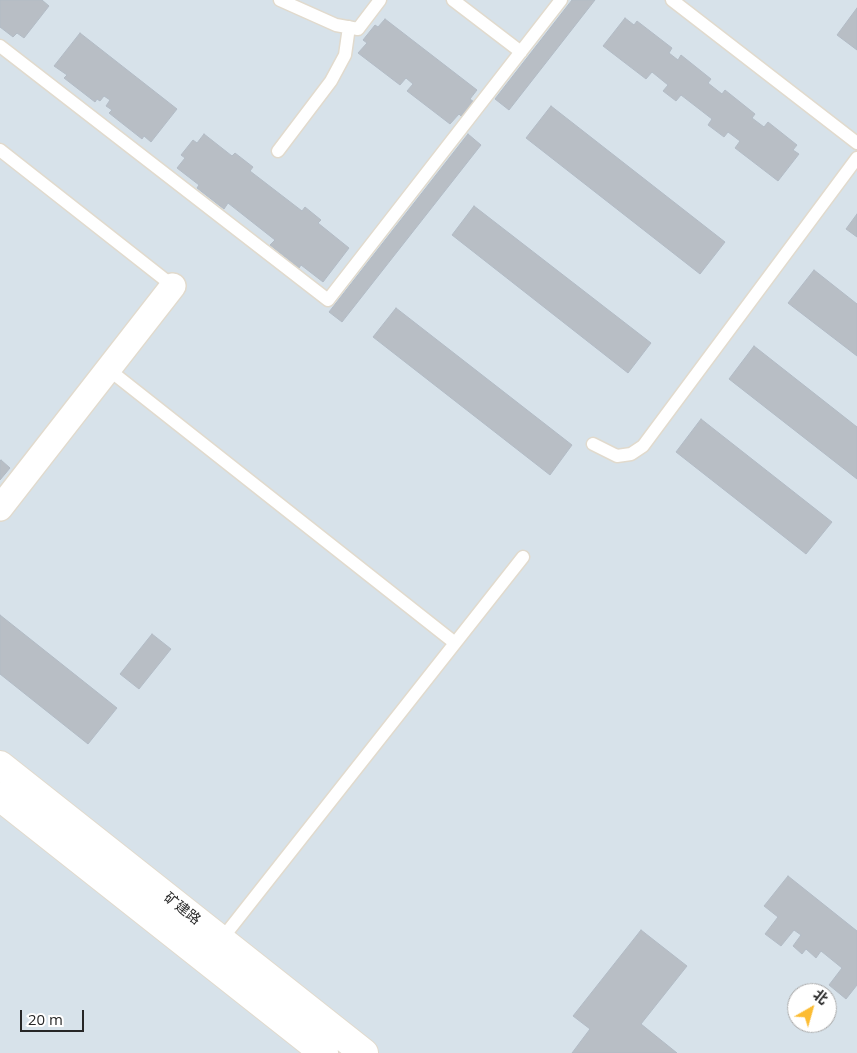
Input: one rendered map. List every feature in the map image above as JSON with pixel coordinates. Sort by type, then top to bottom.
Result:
[{"type":"street","points":[[0,508],[173,286]]},
{"type":"street","name":"矿建路","points":[[0,766],[364,1053]]},
{"type":"street","name":"矿建路","points":[[0,797],[324,1053]]},
{"type":"lane","points":[[280,0],[336,25],[358,29],[380,0]]},
{"type":"lane","points":[[452,0],[520,52]]},
{"type":"lane","points":[[0,46],[328,300],[561,0]]},
{"type":"lane","points":[[672,0],[857,143]]},
{"type":"lane","points":[[278,151],[331,81],[345,55],[349,27]]},
{"type":"lane","points":[[2,156],[173,286]]},
{"type":"lane","points":[[593,444],[617,456],[631,454],[643,446],[857,158]]},
{"type":"lane","points":[[108,369],[455,643]]},
{"type":"lane","points":[[221,940],[523,557]]},
{"type":"building","points":[[0,0],[42,0],[49,6],[24,38],[17,33],[13,37],[0,27]]},
{"type":"building","points":[[572,0],[595,0],[509,110],[495,99]]},
{"type":"building","points":[[857,8],[857,50],[837,35]]},
{"type":"building","points":[[625,18],[634,25],[637,21],[672,48],[669,53],[678,60],[681,55],[711,79],[708,83],[722,94],[725,90],[755,114],[752,118],[764,127],[768,122],[797,145],[793,150],[799,154],[778,181],[735,148],[740,141],[728,132],[724,137],[708,125],[712,119],[681,95],[676,101],[663,91],[668,85],[652,72],[646,79],[603,46]]},
{"type":"building","points":[[385,19],[477,90],[470,99],[474,102],[462,117],[459,114],[450,124],[407,91],[413,84],[406,78],[400,85],[358,53],[367,43],[363,40],[375,25],[378,27]]},
{"type":"building","points":[[80,33],[177,109],[151,142],[144,136],[142,139],[109,113],[112,110],[106,106],[110,100],[104,96],[100,101],[97,99],[95,102],[64,78],[67,75],[54,66]]},
{"type":"building","points":[[551,106],[725,242],[700,274],[526,138]]},
{"type":"building","points":[[204,134],[232,156],[235,153],[253,167],[250,171],[302,211],[305,207],[321,220],[318,223],[349,248],[323,282],[301,265],[299,268],[270,245],[275,240],[228,203],[224,209],[197,188],[199,185],[177,168],[185,158],[181,155],[193,140],[197,143]]},
{"type":"building","points":[[468,134],[481,145],[342,322],[329,312]]},
{"type":"building","points":[[474,206],[651,343],[628,373],[452,235]]},
{"type":"building","points":[[857,214],[857,237],[846,229]]},
{"type":"building","points":[[814,270],[857,304],[857,356],[788,303]]},
{"type":"building","points":[[396,308],[572,445],[550,475],[373,337]]},
{"type":"building","points":[[754,346],[857,427],[857,479],[729,379]]},
{"type":"building","points":[[701,419],[832,522],[806,554],[676,452]]},
{"type":"building","points":[[0,461],[10,468],[0,480]]},
{"type":"building","points":[[0,615],[117,708],[88,744],[0,674]]},
{"type":"building","points":[[152,634],[171,649],[139,689],[120,674]]},
{"type":"building","points":[[788,876],[857,931],[857,985],[846,999],[837,992],[837,983],[831,983],[842,968],[821,951],[816,958],[806,949],[802,954],[793,946],[801,935],[794,930],[781,946],[765,934],[778,917],[764,906]]},
{"type":"building","points":[[641,930],[687,966],[641,1024],[677,1053],[572,1053],[590,1029],[573,1016]]}]
